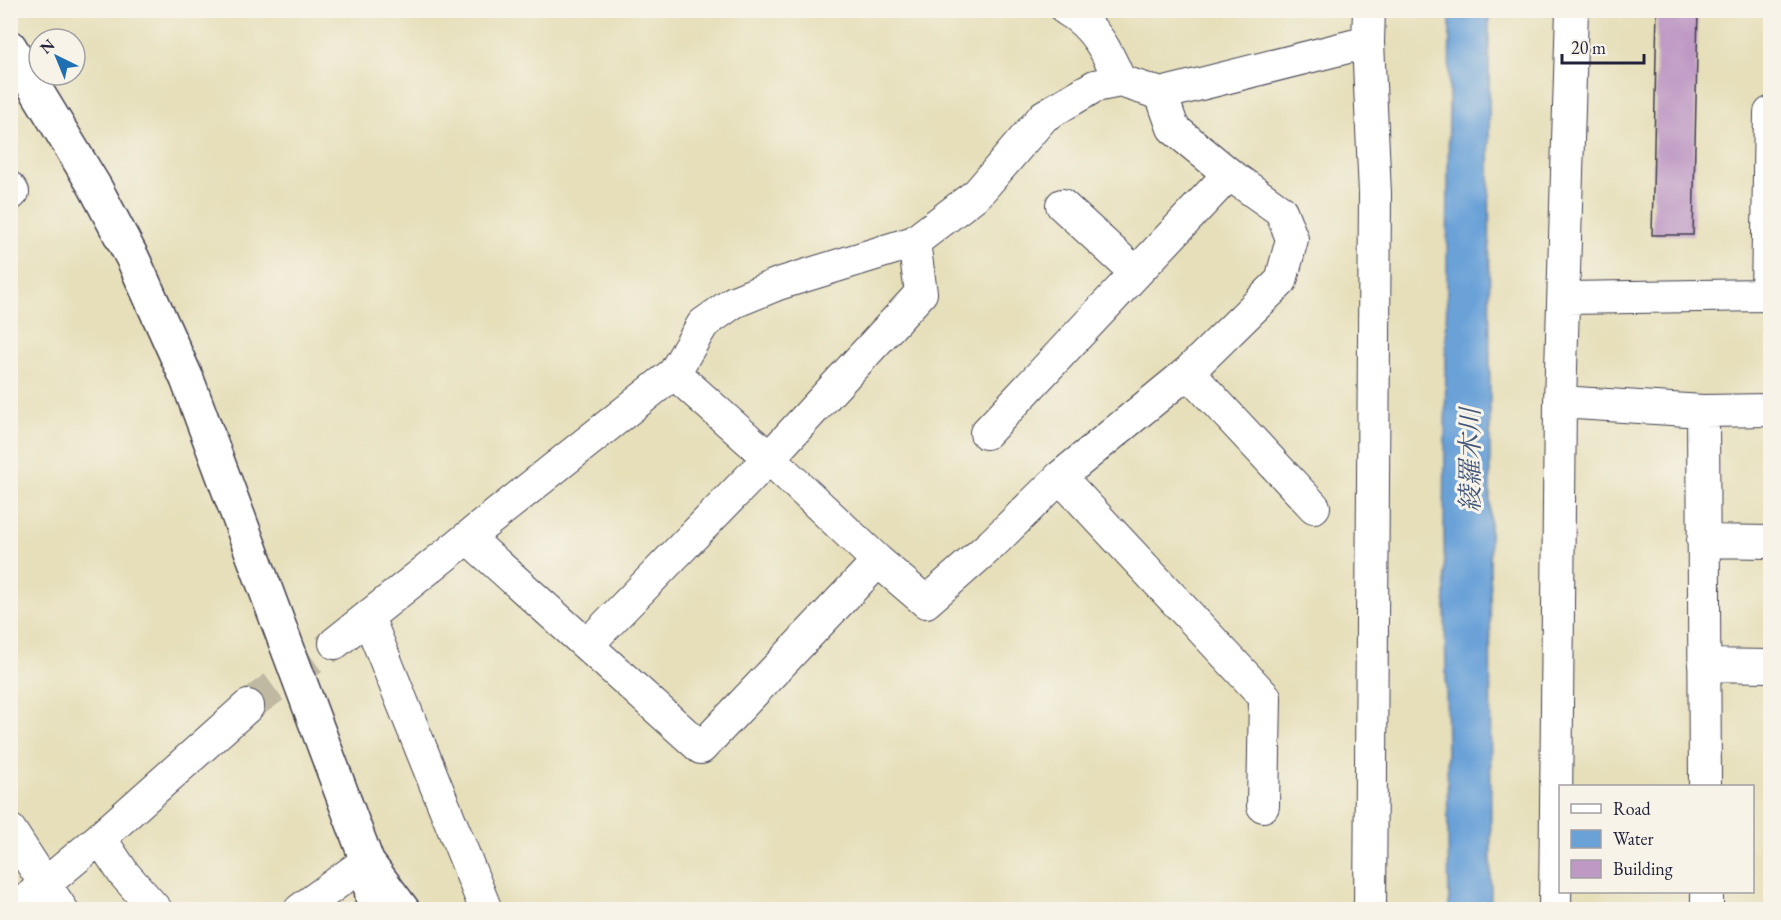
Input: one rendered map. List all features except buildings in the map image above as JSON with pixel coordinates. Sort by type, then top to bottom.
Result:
[{"type":"street","points":[[1067,10],[1081,18],[1104,46],[1120,81]]},
{"type":"street","points":[[1369,10],[1368,42],[1375,194],[1370,909]]},
{"type":"street","points":[[1555,909],[1560,402],[1565,298],[1572,10]]},
{"type":"street","points":[[335,643],[674,373],[703,324],[735,302],[778,284],[914,242],[978,193],[1044,116],[1095,86],[1120,81],[1161,94],[1368,42]]},
{"type":"street","points":[[10,47],[94,187],[128,249],[187,379],[367,861],[374,909]]},
{"type":"street","points":[[674,373],[769,458],[878,561],[926,602],[992,544],[1060,477],[1188,372],[1281,281],[1292,239],[1281,211],[1229,174],[1173,128],[1161,94]]},
{"type":"street","points":[[1565,298],[1767,295],[1770,113]]},
{"type":"street","points":[[986,433],[1229,174]]},
{"type":"street","points":[[10,188],[14,192],[10,195]]},
{"type":"street","points":[[1062,205],[1136,273]]},
{"type":"street","points":[[587,645],[769,458],[921,293],[914,242]]},
{"type":"street","points":[[1188,372],[1314,507]]},
{"type":"street","points":[[1560,402],[1703,411],[1770,410]]},
{"type":"street","points":[[1703,411],[1706,785]]},
{"type":"street","points":[[1060,477],[1265,697],[1263,806]]},
{"type":"street","points":[[468,538],[701,748],[878,561]]},
{"type":"street","points":[[1703,541],[1770,542]]},
{"type":"street","points":[[368,617],[486,909]]},
{"type":"street","points":[[1704,665],[1770,666]]},
{"type":"street","points":[[14,909],[100,838],[248,706]]},
{"type":"street","points":[[10,830],[46,881],[62,909]]},
{"type":"street","points":[[100,838],[124,874],[156,909]]},
{"type":"street","points":[[300,909],[367,861]]},
{"type":"street","points":[[367,861],[403,909]]},
{"type":"street","points":[[1707,893],[1707,909]]},
{"type":"water","name":"綾羅木川","points":[[1450,11],[1489,11],[1491,910],[1449,909],[1444,530]]},
{"type":"tunnel","points":[[248,706],[335,643]]}]
